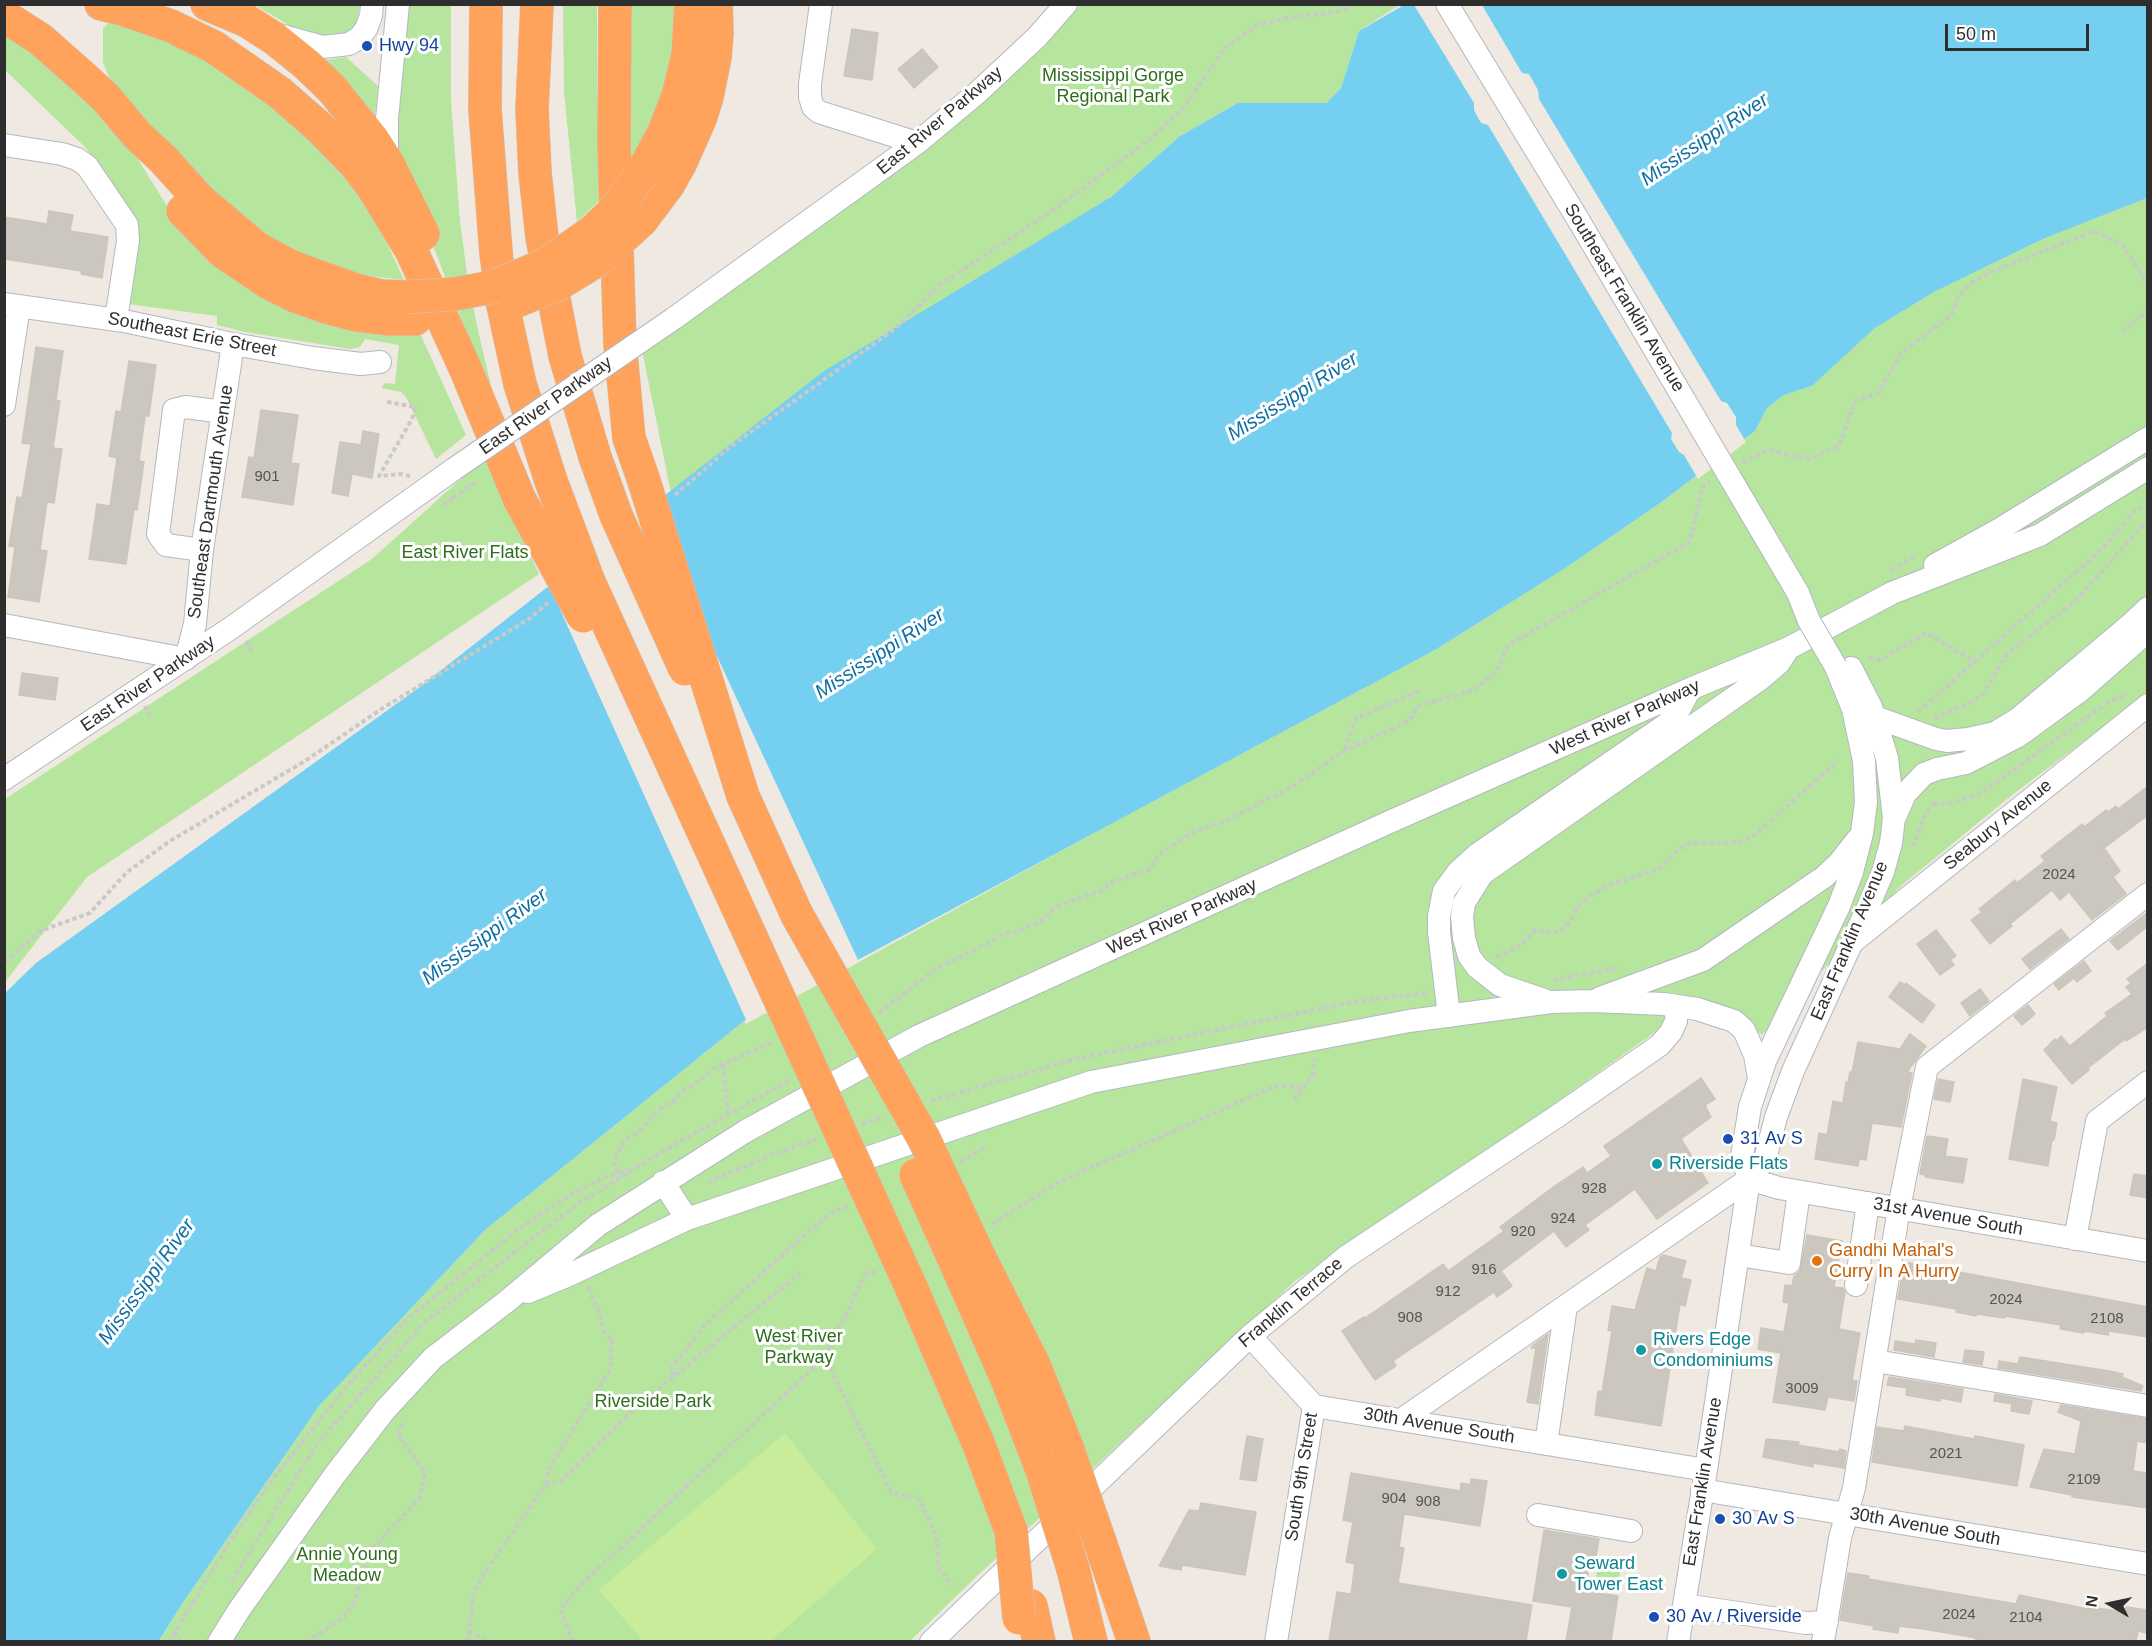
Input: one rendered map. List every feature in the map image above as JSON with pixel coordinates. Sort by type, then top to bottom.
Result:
[{"type":"highway","points":[[100,4],[171,26],[214,47],[263,79],[320,128],[355,164],[372,186],[411,250],[466,370],[519,498],[716,860]]},
{"type":"highway","points":[[207,4],[247,21],[294,53],[332,89],[373,140],[387,162],[431,255],[466,370]]},
{"type":"highway","points":[[486,4],[484,110],[502,301],[520,384],[550,481],[589,582],[911,1287],[957,1393],[1006,1519],[1028,1627]]},
{"type":"highway","points":[[537,4],[532,109],[535,173],[542,237],[565,356],[595,457],[616,515],[797,915],[968,1261],[1034,1365],[1067,1448],[1134,1641]]},
{"type":"highway","points":[[615,4],[614,143],[618,283],[620,344],[629,438],[743,796]]},
{"type":"highway","points":[[411,308],[445,295],[483,289],[545,265],[592,232],[612,213],[642,173],[664,132],[678,96],[687,55],[691,4]]},
{"type":"highway","points":[[4,16],[40,39],[106,98],[137,135],[215,214],[257,248],[292,267],[441,318],[494,309],[560,283],[597,260],[641,221],[676,171],[700,119],[715,57],[716,4]]},
{"type":"highway","points":[[968,1261],[1006,1377],[1042,1470],[1073,1569],[1091,1641]]},
{"type":"street","points":[[260,30],[323,47],[349,44],[359,38],[366,29],[371,16],[372,4]]},
{"type":"street","points":[[387,162],[387,119],[398,4]]},
{"type":"street","points":[[821,4],[810,84],[813,107],[819,112],[917,143]]},
{"type":"street","name":"East River Parkway","points":[[4,780],[186,659],[673,319],[917,143],[977,93],[1037,37],[1066,4]]},
{"type":"street","name":"Southeast Franklin Avenue","points":[[1447,4],[1579,220],[1798,593],[1820,618],[1848,661]]},
{"type":"street","points":[[4,145],[62,154],[77,159],[87,166],[127,225],[128,241],[116,319]]},
{"type":"street","points":[[4,405],[12,305]]},
{"type":"street","name":"Southeast Erie Street","points":[[12,305],[116,319],[233,345],[362,364],[380,362]]},
{"type":"street","name":"Southeast Dartmouth Avenue","points":[[186,659],[195,624],[202,550],[233,345]]},
{"type":"street","points":[[202,550],[166,545],[158,534],[174,410],[186,407],[223,412]]},
{"type":"street","name":"West River Parkway","points":[[1892,593],[1916,575],[2000,529],[2148,438]]},
{"type":"street","name":"West River Parkway","points":[[219,1641],[282,1548],[385,1410],[433,1358],[506,1302],[598,1226],[663,1182],[746,1131],[919,1036],[1385,824],[1690,689],[1789,648],[1892,593],[2040,535],[2148,468]]},
{"type":"street","points":[[2119,487],[2148,480]]},
{"type":"street","points":[[1875,717],[1947,741],[1995,733],[2018,719],[2148,608]]},
{"type":"street","points":[[4,625],[186,659]]},
{"type":"street","points":[[1894,818],[1905,794],[1924,774],[1966,763],[2018,736],[2081,690],[2148,631]]},
{"type":"street","points":[[1551,1002],[1500,985],[1477,967],[1469,956],[1464,938],[1464,903],[1482,874],[1759,680],[1779,663],[1789,648]]},
{"type":"street","name":"East Franklin Avenue","points":[[1749,1179],[1765,1160],[1776,1117],[1793,1071],[1883,873],[1891,843],[1894,818],[1887,761],[1875,717],[1848,661]]},
{"type":"street","name":"East Franklin Avenue","points":[[1678,1641],[1749,1179],[1742,1156],[1746,1126],[1765,1061],[1839,906],[1852,872],[1862,833],[1866,802],[1864,761],[1853,709],[1848,661]]},
{"type":"street","points":[[1449,1016],[1439,916],[1444,891],[1458,872],[1478,854],[1667,724],[1678,712],[1690,689]]},
{"type":"street","name":"Seabury Avenue","points":[[1851,944],[2147,706]]},
{"type":"street","name":"West River Parkway","points":[[1593,1001],[1703,960],[1824,877],[1839,863],[1862,833]]},
{"type":"street","points":[[1684,1605],[1806,1623],[1825,1632],[1840,1538],[1854,1488],[1899,1208],[1927,1067],[2148,894]]},
{"type":"street","name":"West River Parkway","points":[[506,1302],[687,1219],[1091,1082],[1408,1021],[1551,1002],[1593,1001],[1697,1009],[1734,1021],[1749,1040],[1755,1055],[1759,1078]]},
{"type":"street","name":"Franklin Terrace","points":[[931,1641],[1250,1336],[1346,1257],[1660,1045],[1671,1032],[1676,1021],[1677,1006]]},
{"type":"street","points":[[2075,1239],[2097,1121],[2148,1082]]},
{"type":"street","points":[[1401,1420],[1749,1179]]},
{"type":"street","name":"31st Avenue South","points":[[1749,1179],[1799,1192],[2148,1251]]},
{"type":"street","points":[[663,1182],[687,1219]]},
{"type":"street","points":[[1738,1255],[1789,1263],[1799,1192]]},
{"type":"street","points":[[1856,1285],[1868,1203]]},
{"type":"street","points":[[1546,1444],[1566,1306]]},
{"type":"street","name":"South 9th Street","points":[[1250,1336],[1314,1406],[1276,1641]]},
{"type":"street","points":[[1875,1361],[2148,1407]]},
{"type":"street","name":"30th Avenue South","points":[[1314,1406],[1546,1444],[1847,1514],[2148,1564]]},
{"type":"street","points":[[1538,1515],[1631,1531]]},
{"type":"path","points":[[671,499],[730,447],[896,328],[941,284],[1046,215],[1150,139],[1184,107],[1225,48],[1257,25],[1293,17],[1336,12],[1356,4]]},
{"type":"path","points":[[1754,455],[1768,450],[1809,459],[1839,446],[1855,400],[1878,393],[1902,352],[1952,316],[1958,297],[1974,281],[1996,270],[2094,231],[2122,245],[2148,283]]},
{"type":"path","points":[[2123,332],[2148,309]]},
{"type":"path","points":[[387,402],[416,407],[379,477],[401,474],[412,476]]},
{"type":"path","points":[[881,1012],[937,968],[1003,934],[1017,932],[1045,919],[1053,909],[1062,904],[1103,890],[1108,884],[1150,869],[1159,854],[1194,832],[1230,819],[1293,786],[1344,751],[1409,721],[1418,706],[1474,690],[1497,671],[1508,645],[1690,542],[1702,487]]},
{"type":"path","points":[[1912,717],[2102,549],[2136,509],[2148,503]]},
{"type":"path","points":[[1929,722],[1974,701],[1984,692],[2008,652],[2076,600],[2148,520]]},
{"type":"path","points":[[4,963],[40,931],[90,913],[127,872],[170,841],[305,761],[383,708],[529,619],[556,596]]},
{"type":"path","points":[[1848,661],[1879,660],[1927,633],[1975,662]]},
{"type":"path","points":[[245,638],[253,653]]},
{"type":"path","points":[[1344,751],[1356,718],[1420,691]]},
{"type":"path","points":[[1933,804],[1951,804],[1980,794],[2110,700],[2126,695],[2136,695],[2147,706]]},
{"type":"path","points":[[145,705],[151,719]]},
{"type":"path","points":[[1520,946],[1535,930],[1554,933],[1566,927],[1581,903],[1592,895],[1609,885],[1665,865],[1673,854],[1689,843],[1726,843],[1752,837],[1838,761]]},
{"type":"path","points":[[1294,1100],[1313,1075],[1319,1038]]},
{"type":"path","points":[[618,1173],[614,1163],[616,1155],[624,1142],[644,1127],[652,1116],[713,1069],[758,1047]]},
{"type":"path","points":[[723,1064],[728,1115]]},
{"type":"path","points":[[991,1225],[1059,1182],[1278,1085],[1303,1088]]},
{"type":"path","points":[[952,1167],[987,1146]]},
{"type":"path","points":[[169,1641],[233,1536],[275,1476],[348,1385],[407,1319],[519,1229],[570,1195],[605,1176],[634,1169]]},
{"type":"path","points":[[674,1376],[670,1370],[705,1325],[834,1211],[856,1203]]},
{"type":"path","points":[[468,1641],[473,1596],[484,1574],[545,1485],[549,1468],[611,1368],[613,1340],[604,1333],[601,1318],[580,1270]]},
{"type":"path","points":[[545,1485],[561,1481],[632,1411],[800,1274]]},
{"type":"path","points":[[573,1641],[560,1609],[583,1583],[825,1357],[865,1275]]},
{"type":"path","points":[[825,1357],[891,1492],[919,1499],[936,1535],[938,1567],[952,1585]]},
{"type":"path","points":[[306,1641],[344,1617],[354,1602],[370,1551],[420,1498],[424,1473],[398,1436],[404,1419]]},
{"type":"path","points":[[469,1630],[488,1641]]},
{"type":"path","points":[[174,1632],[180,1641]]},
{"type":"green space","points":[[255,5],[360,5],[356,24],[350,32],[340,38],[302,33]]},
{"type":"green space","points":[[408,5],[451,5],[451,101],[460,222],[467,274],[494,404],[429,235],[406,188],[391,126]]},
{"type":"green space","points":[[563,5],[597,5],[597,100],[601,103],[599,201],[577,222],[564,92]]},
{"type":"green space","points":[[628,5],[676,5],[673,53],[655,118],[625,171]]},
{"type":"green space","name":"Mississippi Gorge Regional Park","points":[[1080,5],[1399,5],[1359,31],[1341,88],[1326,103],[1238,103],[1180,136],[1111,197],[675,513],[642,350],[994,87]]},
{"type":"green space","points":[[110,21],[172,40],[262,92],[338,168],[376,219],[404,280],[359,275],[314,262],[245,225],[128,108],[108,75],[103,62],[103,29]]},
{"type":"green space","points":[[4,29],[46,56],[134,153],[170,211],[419,331],[466,435],[436,459],[406,397],[401,392],[381,388],[385,383],[395,384],[399,345],[365,339],[360,347],[350,349],[245,332],[217,325],[217,316],[128,304],[136,221],[86,148],[5,70]]},
{"type":"green space","points":[[346,57],[378,86],[373,136],[314,59],[327,60]]},
{"type":"green space","name":"West River Parkway","points":[[2147,198],[2147,694],[2012,795],[1902,885],[1762,1035],[1734,1011],[1700,998],[1523,1126],[1295,1281],[910,1641],[159,1642],[180,1607],[319,1406],[485,1230],[744,1021],[746,1024],[1105,827],[1435,650],[1564,569],[1663,501],[1755,431],[1767,408],[1784,395],[1812,386],[1875,328],[1934,292],[2043,239]]},
{"type":"green space","name":"East River Flats","points":[[485,457],[539,574],[87,877],[5,982],[5,799],[372,559]]},
{"type":"green space","points":[[785,1433],[877,1549],[771,1641],[643,1641],[599,1590]]},
{"type":"green space","points":[[1599,1559],[1621,1562],[1618,1587],[1595,1584]]},
{"type":"water","name":"Mississippi River","points":[[1404,5],[2147,5],[2147,198],[2043,239],[1934,292],[1875,328],[1812,386],[1784,395],[1767,408],[1755,431],[1663,501],[1564,569],[1435,650],[744,1021],[485,1230],[319,1406],[159,1641],[5,1642],[4,994],[36,963],[417,689],[824,371],[1111,197],[1180,136],[1238,103],[1326,103],[1341,88],[1359,31]]},
{"type":"pier","points":[[1414,5],[1482,5],[1522,73],[1529,74],[1538,90],[1539,99],[1721,401],[1727,403],[1736,417],[1736,425],[1746,442],[1698,479],[1684,455],[1679,452],[1671,439],[1672,433],[1488,125],[1481,123],[1474,110],[1474,103]]},
{"type":"pier","points":[[654,500],[676,568],[859,962],[747,1022],[548,583]]},
{"type":"building","points":[[852,29],[878,33],[872,80],[844,76]]},
{"type":"building","points":[[922,49],[938,67],[914,88],[898,69]]},
{"type":"building","points":[[49,211],[73,215],[70,231],[108,237],[102,278],[81,274],[82,271],[4,259],[4,217],[47,224]]},
{"type":"building","points":[[36,347],[63,351],[56,400],[60,401],[53,448],[62,449],[54,503],[47,502],[40,550],[47,551],[39,602],[8,597],[15,547],[9,546],[17,497],[22,498],[31,444],[22,443]]},
{"type":"building","points":[[129,361],[156,365],[149,416],[145,416],[139,461],[144,462],[126,564],[89,559],[97,504],[110,506],[117,458],[109,456],[116,411],[121,412]]},
{"type":"building","points":[[261,410],[298,415],[291,463],[299,464],[293,505],[242,497],[249,457],[254,458]]},
{"type":"building","points":[[363,431],[379,434],[372,478],[352,474],[348,496],[332,493],[340,442],[361,445]]},
{"type":"building","points":[[22,673],[58,678],[55,700],[19,695]]},
{"type":"building","points":[[2148,786],[2148,815],[2104,848],[2120,871],[2113,877],[2126,894],[2092,920],[2069,892],[2060,900],[2052,890],[2010,924],[2012,926],[1990,944],[1971,920],[1982,912],[1979,909],[2015,880],[2017,883],[2045,861],[2041,856],[2082,824],[2084,827],[2106,810],[2108,812],[2116,806],[2118,809]]},
{"type":"building","points":[[2148,912],[2148,926],[2118,950],[2110,941]]},
{"type":"building","points":[[2061,929],[2069,939],[2030,969],[2022,959]]},
{"type":"building","points":[[1936,930],[1956,956],[1950,960],[1954,965],[1940,975],[1917,944]]},
{"type":"building","points":[[2084,961],[2091,971],[2077,982],[2074,978],[2059,990],[2054,984]]},
{"type":"building","points":[[2148,963],[2148,1027],[2126,1041],[2125,1039],[2088,1068],[2089,1070],[2072,1084],[2044,1050],[2061,1036],[2070,1046],[2107,1016],[2105,1013],[2132,994],[2126,987],[2131,983],[2127,979]]},
{"type":"building","points":[[1900,982],[1905,985],[1906,983],[1935,1005],[1922,1023],[1889,997]]},
{"type":"building","points":[[1980,989],[1989,1001],[1970,1016],[1961,1003]]},
{"type":"building","points":[[2028,1005],[2035,1014],[2022,1025],[2014,1016]]},
{"type":"building","points":[[1910,1034],[1926,1046],[1907,1072],[1912,1073],[1901,1127],[1872,1123],[1866,1160],[1859,1159],[1858,1166],[1815,1159],[1819,1133],[1827,1135],[1833,1101],[1843,1103],[1846,1082],[1848,1083],[1850,1072],[1852,1072],[1858,1042],[1900,1049]]},
{"type":"building","points":[[1701,1078],[1715,1099],[1705,1105],[1711,1117],[1681,1139],[1708,1183],[1657,1219],[1635,1189],[1585,1225],[1589,1230],[1566,1247],[1554,1231],[1501,1271],[1512,1286],[1497,1297],[1494,1292],[1393,1361],[1396,1366],[1375,1380],[1342,1331],[1365,1318],[1443,1264],[1448,1271],[1504,1231],[1500,1227],[1556,1185],[1583,1167],[1587,1173],[1611,1156],[1604,1146]]},
{"type":"building","points":[[1938,1079],[1954,1082],[1950,1102],[1934,1099]]},
{"type":"building","points":[[2023,1079],[2057,1087],[2050,1121],[2057,1123],[2048,1166],[2009,1159]]},
{"type":"building","points":[[1927,1136],[1948,1139],[1945,1156],[1967,1159],[1963,1183],[1925,1177],[1920,1174]]},
{"type":"building","points":[[2134,1174],[2148,1176],[2148,1198],[2130,1195]]},
{"type":"building","points":[[1807,1235],[1842,1241],[1834,1287],[1843,1288],[1845,1292],[1839,1329],[1860,1333],[1852,1380],[1857,1381],[1854,1401],[1828,1397],[1825,1410],[1773,1402],[1781,1353],[1758,1349],[1761,1328],[1784,1332],[1789,1303],[1783,1302],[1785,1285],[1792,1286],[1794,1276],[1800,1271]]},
{"type":"building","name":"Rivers Edge Condominiums","points":[[1663,1255],[1686,1261],[1681,1278],[1691,1280],[1685,1306],[1680,1304],[1661,1426],[1595,1415],[1598,1391],[1602,1392],[1612,1331],[1608,1330],[1612,1306],[1635,1310],[1647,1268],[1656,1271],[1660,1257]]},
{"type":"building","points":[[1904,1262],[2148,1307],[2148,1337],[2109,1331],[2108,1335],[2084,1331],[2084,1333],[2060,1329],[2061,1325],[2005,1316],[2005,1318],[1976,1314],[1976,1316],[1956,1312],[1956,1309],[1898,1299]]},
{"type":"building","points":[[1548,1334],[1538,1404],[1527,1402],[1536,1348],[1531,1348]]},
{"type":"building","points":[[1916,1340],[1936,1343],[1934,1357],[1894,1350],[1895,1341],[1915,1344]]},
{"type":"building","points":[[1965,1350],[1984,1352],[1982,1365],[1963,1362]]},
{"type":"building","points":[[2020,1357],[2123,1374],[2122,1377],[2143,1386],[2141,1391],[1998,1368],[1999,1361],[2018,1364]]},
{"type":"building","points":[[1889,1377],[1963,1389],[1961,1402],[1906,1395],[1907,1388],[1887,1385]]},
{"type":"building","points":[[1995,1394],[2032,1401],[2029,1414],[2011,1411],[2012,1404],[1994,1401]]},
{"type":"building","points":[[2061,1405],[2148,1419],[2148,1443],[2137,1441],[2133,1471],[2148,1473],[2148,1508],[2072,1497],[2072,1495],[2030,1487],[2044,1449],[2075,1454],[2081,1421],[2058,1412]]},
{"type":"building","points":[[1905,1426],[1974,1439],[1975,1436],[2024,1445],[2017,1486],[1872,1462],[1877,1427],[1904,1431]]},
{"type":"building","points":[[1247,1436],[1263,1439],[1256,1481],[1240,1479]]},
{"type":"building","points":[[1766,1439],[1799,1442],[1798,1445],[1839,1452],[1840,1449],[1846,1451],[1844,1468],[1813,1463],[1813,1467],[1763,1457]]},
{"type":"building","points":[[1351,1473],[1460,1491],[1461,1483],[1470,1485],[1471,1479],[1487,1481],[1480,1526],[1404,1514],[1399,1547],[1404,1548],[1398,1583],[1532,1605],[1526,1641],[1329,1641],[1337,1592],[1351,1594],[1355,1564],[1346,1562],[1353,1522],[1343,1520]]},
{"type":"building","points":[[1201,1503],[1256,1512],[1245,1575],[1182,1565],[1181,1570],[1159,1566],[1189,1510],[1199,1511]]},
{"type":"building","name":"Seward Tower East","points":[[1544,1530],[1599,1539],[1595,1562],[1590,1562],[1585,1591],[1618,1596],[1611,1641],[1566,1641],[1572,1607],[1533,1601]]},
{"type":"building","points":[[1848,1573],[1869,1576],[1868,1579],[2016,1604],[2019,1595],[2088,1609],[2089,1607],[2125,1612],[2126,1607],[2148,1610],[2146,1633],[2138,1631],[2136,1641],[1976,1641],[1976,1638],[1899,1626],[1898,1633],[1873,1629],[1874,1626],[1840,1620]]},
{"type":"place","name":"Hwy 94","points":[[367,46]]},
{"type":"place","name":"31 Av S","points":[[1728,1139]]},
{"type":"place","name":"Riverside Flats","points":[[1657,1164]]},
{"type":"place","name":"Gandhi Mahal's Curry In A Hurry","points":[[1817,1261]]},
{"type":"place","name":"Rivers Edge Condominiums","points":[[1641,1350]]},
{"type":"place","name":"30 Av S","points":[[1720,1519]]},
{"type":"place","name":"Seward Tower East","points":[[1562,1574]]},
{"type":"place","name":"30 Av / Riverside","points":[[1654,1617]]},
{"type":"park label","name":"Riverside Park","points":[[653,1402]]},
{"type":"park label","name":"Annie Young Meadow","points":[[347,1565]]}]
